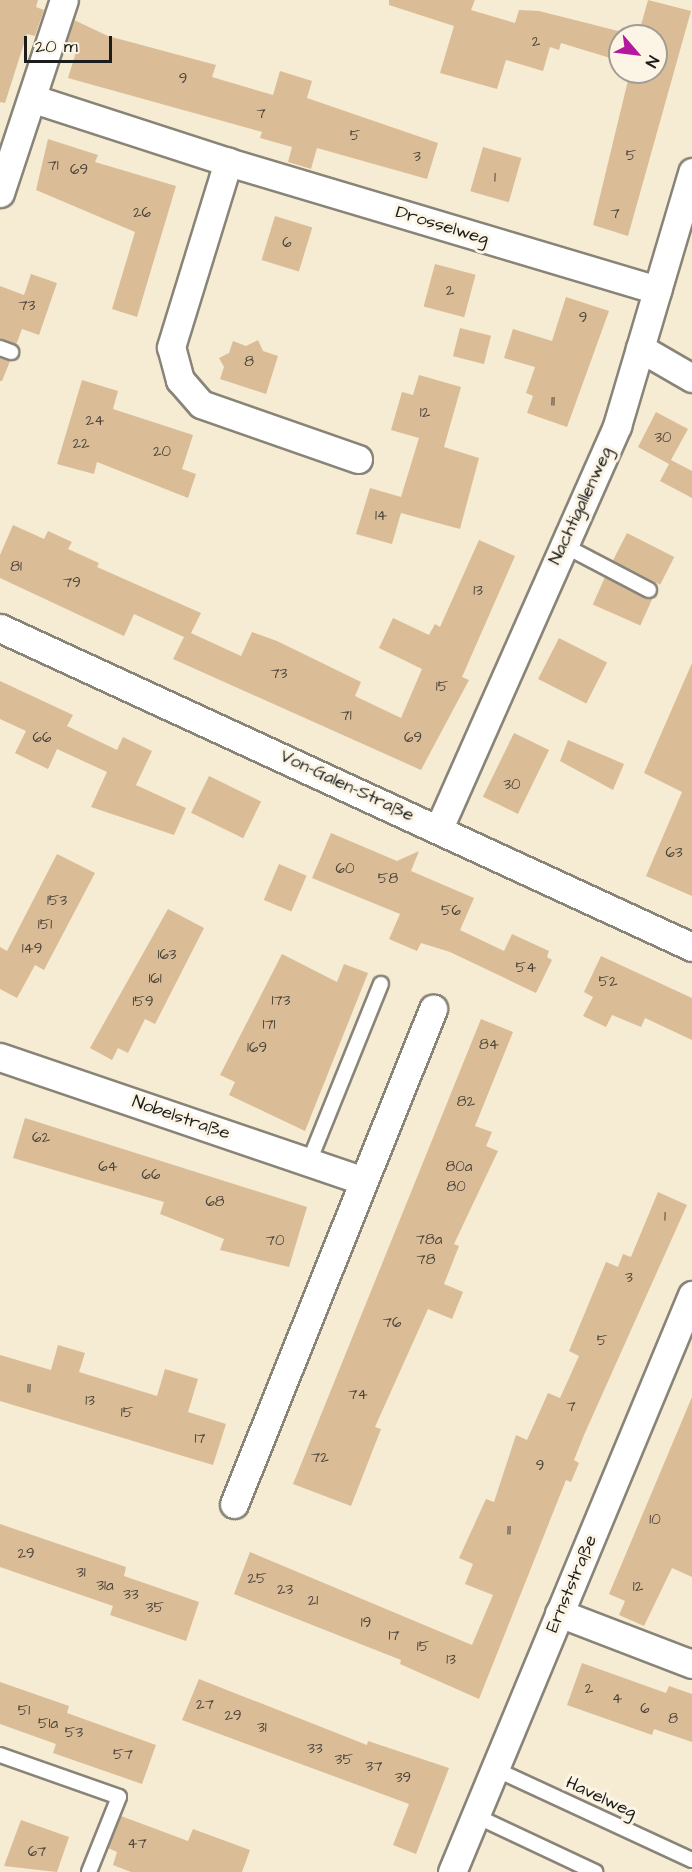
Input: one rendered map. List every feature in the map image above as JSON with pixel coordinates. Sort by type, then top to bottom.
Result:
[{"type":"street","points":[[0,193],[34,99],[64,0]]},
{"type":"street","name":"Drosselweg","points":[[34,99],[228,162],[657,290]]},
{"type":"street","points":[[228,162],[171,347],[180,380],[201,404],[358,459]]},
{"type":"street","name":"Nachtigallenweg","points":[[439,828],[617,426],[692,172]]},
{"type":"street","points":[[640,348],[692,378]]},
{"type":"street","name":"Von-Galen-Straße","points":[[0,628],[439,828],[692,947]]},
{"type":"street","points":[[234,1504],[362,1180],[433,1009]]},
{"type":"street","name":"Nobelstraße","points":[[2,1065],[362,1180]]},
{"type":"street","name":"Ernststraße","points":[[452,1872],[692,1295]]},
{"type":"street","points":[[559,1613],[692,1664]]},
{"type":"lane","points":[[564,545],[649,590]]},
{"type":"lane","points":[[309,1162],[381,984]]},
{"type":"lane","points":[[0,1755],[119,1797],[88,1872]]},
{"type":"lane","name":"Havelweg","points":[[495,1769],[692,1860]]},
{"type":"lane","points":[[476,1816],[595,1872]]},
{"type":"building","points":[[0,0],[38,0],[36,7],[44,10],[35,36],[27,34],[5,103],[0,102]]},
{"type":"building","points":[[389,0],[475,0],[471,10],[515,23],[519,10],[539,11],[608,28],[608,57],[561,43],[559,50],[550,47],[543,71],[506,60],[497,89],[440,73],[454,26],[389,5]]},
{"type":"building","points":[[648,0],[691,11],[628,236],[593,225],[627,84],[668,84],[668,24],[641,24]]},
{"type":"building","points":[[74,20],[108,36],[216,65],[212,77],[273,95],[280,71],[312,81],[307,98],[438,143],[427,179],[317,148],[311,169],[288,162],[292,147],[260,138],[262,132],[68,78],[77,49],[65,46]]},
{"type":"building","points":[[48,139],[98,155],[95,162],[176,186],[137,317],[112,309],[135,232],[36,190]]},
{"type":"building","points":[[483,147],[521,158],[509,202],[470,191]]},
{"type":"building","points":[[275,216],[312,227],[299,271],[262,260]]},
{"type":"building","points":[[435,264],[476,275],[464,317],[424,307]]},
{"type":"building","points":[[31,274],[57,283],[39,335],[22,329],[16,345],[0,339],[0,286],[24,295]]},
{"type":"building","points":[[566,297],[609,311],[567,427],[527,413],[533,396],[526,393],[535,367],[504,358],[513,329],[552,341]]},
{"type":"building","points":[[460,328],[491,336],[484,364],[453,356]]},
{"type":"building","points":[[258,340],[263,351],[278,356],[266,394],[220,379],[224,367],[219,358],[229,353],[233,341],[246,346]]},
{"type":"building","points":[[0,358],[10,361],[2,381],[0,381]]},
{"type":"building","points":[[419,375],[461,387],[444,447],[479,458],[460,529],[401,513],[392,544],[356,534],[370,488],[401,497],[419,438],[391,430],[402,392],[413,395]]},
{"type":"building","points":[[82,380],[118,391],[113,409],[193,435],[182,469],[196,474],[188,498],[97,462],[94,474],[57,464]]},
{"type":"building","points":[[656,412],[688,429],[671,460],[692,471],[692,498],[660,481],[669,464],[638,447]]},
{"type":"building","points":[[13,525],[44,539],[48,531],[72,542],[68,549],[99,563],[97,567],[201,613],[191,633],[241,656],[252,632],[277,641],[361,682],[355,696],[401,718],[422,669],[379,648],[393,618],[429,635],[435,624],[440,627],[479,540],[515,556],[462,677],[469,680],[421,770],[173,659],[184,637],[134,614],[124,636],[0,578],[0,555]]},
{"type":"building","points":[[627,533],[674,557],[660,585],[613,561]]},
{"type":"building","points":[[605,577],[653,598],[640,626],[593,604]]},
{"type":"building","points":[[559,638],[607,663],[586,704],[538,679]]},
{"type":"building","points":[[692,663],[692,896],[646,876],[682,792],[644,773]]},
{"type":"building","points":[[0,681],[73,715],[67,726],[117,750],[123,737],[152,751],[136,785],[186,808],[174,835],[91,807],[107,772],[57,749],[48,769],[15,753],[26,731],[0,719]]},
{"type":"building","points":[[514,733],[549,750],[518,814],[483,797]]},
{"type":"building","points":[[568,740],[624,764],[613,790],[560,761]]},
{"type":"building","points":[[209,776],[261,801],[243,838],[191,813]]},
{"type":"building","points":[[331,833],[397,861],[419,851],[411,871],[474,898],[460,930],[504,951],[512,934],[549,951],[547,957],[552,960],[536,993],[450,952],[421,943],[417,951],[389,939],[400,914],[312,878]]},
{"type":"building","points":[[57,854],[95,873],[44,970],[35,965],[17,998],[0,989],[0,947],[7,951]]},
{"type":"building","points":[[279,864],[307,876],[291,912],[264,900]]},
{"type":"building","points":[[168,909],[204,928],[155,1024],[145,1019],[128,1053],[118,1048],[112,1060],[90,1048]]},
{"type":"building","points":[[282,954],[337,982],[344,964],[368,973],[305,1131],[229,1095],[235,1082],[220,1075]]},
{"type":"building","points":[[601,956],[692,998],[692,1040],[645,1018],[641,1027],[612,1015],[606,1027],[583,1016],[593,997],[584,992]]},
{"type":"building","points":[[481,1019],[513,1032],[475,1126],[492,1132],[486,1146],[498,1151],[454,1244],[459,1246],[444,1284],[463,1292],[452,1319],[428,1309],[375,1427],[381,1429],[351,1506],[293,1484]]},
{"type":"building","points":[[25,1118],[307,1207],[289,1267],[220,1250],[224,1239],[160,1214],[164,1202],[13,1158]]},
{"type":"building","points":[[658,1192],[687,1205],[584,1435],[574,1460],[579,1463],[571,1482],[566,1480],[479,1699],[400,1664],[401,1660],[234,1594],[250,1552],[472,1645],[493,1595],[465,1584],[473,1564],[459,1558],[486,1499],[494,1502],[516,1435],[527,1440],[548,1393],[560,1398],[579,1356],[569,1351],[606,1262],[618,1267],[623,1254],[631,1257]]},
{"type":"building","points":[[58,1345],[85,1353],[79,1372],[157,1396],[165,1369],[198,1379],[188,1412],[226,1424],[213,1465],[0,1401],[0,1355],[51,1370]]},
{"type":"building","points":[[692,1397],[692,1577],[672,1568],[644,1626],[619,1615],[625,1601],[609,1594]]},
{"type":"building","points":[[0,1524],[126,1567],[124,1576],[199,1602],[186,1641],[110,1615],[113,1606],[0,1567]]},
{"type":"building","points":[[582,1663],[666,1693],[669,1686],[692,1694],[692,1742],[654,1729],[652,1735],[567,1705]]},
{"type":"building","points":[[199,1679],[367,1745],[368,1741],[449,1768],[416,1854],[393,1845],[409,1804],[182,1720]]},
{"type":"building","points":[[0,1682],[69,1706],[67,1713],[156,1745],[142,1784],[53,1753],[56,1744],[0,1724]]},
{"type":"building","points":[[121,1816],[188,1841],[193,1829],[250,1850],[242,1872],[131,1872],[113,1865],[117,1852],[108,1848]]},
{"type":"building","points":[[21,1820],[69,1837],[57,1872],[4,1866]]}]
